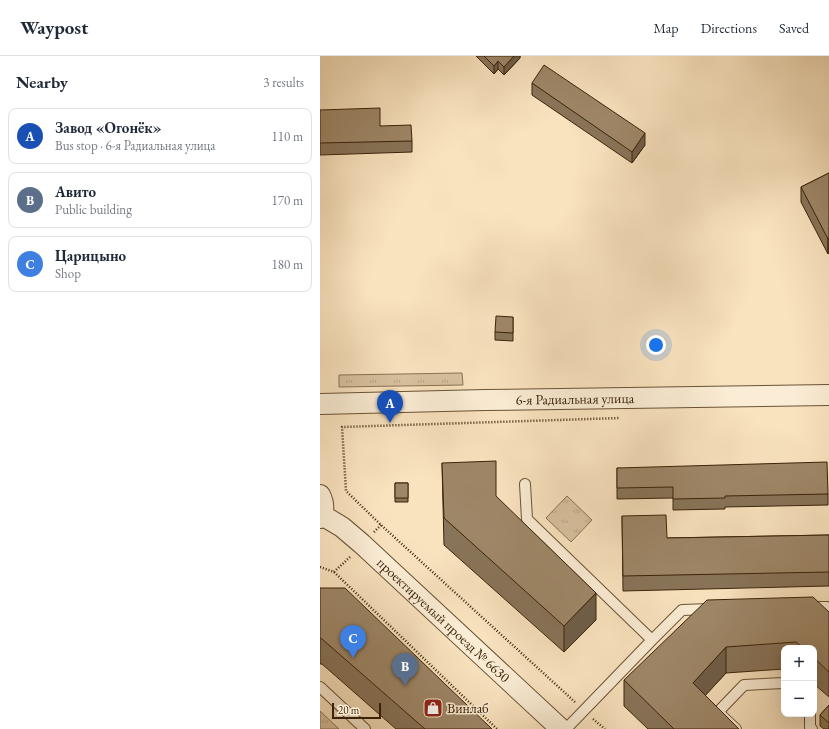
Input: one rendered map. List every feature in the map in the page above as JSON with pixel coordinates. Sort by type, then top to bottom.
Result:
[{"type":"street","name":"6-я Радиальная улица","points":[[320,404],[829,395]]},
{"type":"street","points":[[320,495],[324,509],[321,516]]},
{"type":"street","name":"проектируемый проезд № 6630","points":[[321,516],[342,528],[362,544],[561,729]]},
{"type":"lane","points":[[524,484],[527,519],[652,640]]},
{"type":"lane","points":[[804,608],[826,607],[829,609]]},
{"type":"lane","points":[[566,729],[682,610],[720,609]]},
{"type":"lane","points":[[736,729],[718,712],[744,685],[781,683]]},
{"type":"lane","points":[[320,687],[365,729]]},
{"type":"lane","points":[[810,717],[810,727],[812,729]]},
{"type":"path","points":[[605,729],[381,525],[346,490],[342,427],[622,418]]},
{"type":"path","points":[[320,567],[334,572],[497,729]]},
{"type":"path","points":[[351,596],[359,596]]},
{"type":"green space","points":[[462,373],[463,385],[339,387],[339,375]]},
{"type":"green space","points":[[567,496],[592,520],[571,542],[546,518]]},
{"type":"green space","points":[[320,711],[339,729],[320,729]]},
{"type":"building","points":[[484,56],[514,56],[504,67],[498,61],[494,66]]},
{"type":"building","points":[[544,65],[645,133],[632,152],[532,83]]},
{"type":"building","points":[[380,108],[380,126],[411,125],[412,141],[320,143],[320,110]]},
{"type":"building","points":[[829,173],[829,238],[828,239],[801,187]]},
{"type":"building","points":[[496,316],[513,317],[513,333],[495,332]]},
{"type":"building","points":[[496,461],[496,496],[596,593],[564,626],[444,518],[442,463]]},
{"type":"building","points":[[827,462],[828,494],[725,496],[725,498],[673,499],[673,487],[617,488],[617,468]]},
{"type":"building","points":[[395,483],[408,483],[408,498],[395,498]]},
{"type":"building","points":[[666,515],[667,538],[829,535],[829,572],[623,576],[622,516]]},
{"type":"building","points":[[320,588],[345,588],[492,729],[425,729],[320,638]]},
{"type":"building","points":[[813,597],[829,612],[829,672],[817,661],[817,645],[800,645],[796,642],[726,647],[693,683],[739,729],[674,729],[624,680],[707,600]]},
{"type":"building","points":[[829,705],[829,723],[820,715]]},
{"type":"place","name":"Завод «Огонёк»","points":[[390,423]]},
{"type":"place","name":"Царицыно","points":[[353,658]]},
{"type":"place","name":"Авито","points":[[405,686]]},
{"type":"place","name":"Винлаб","points":[[433,708]]}]
